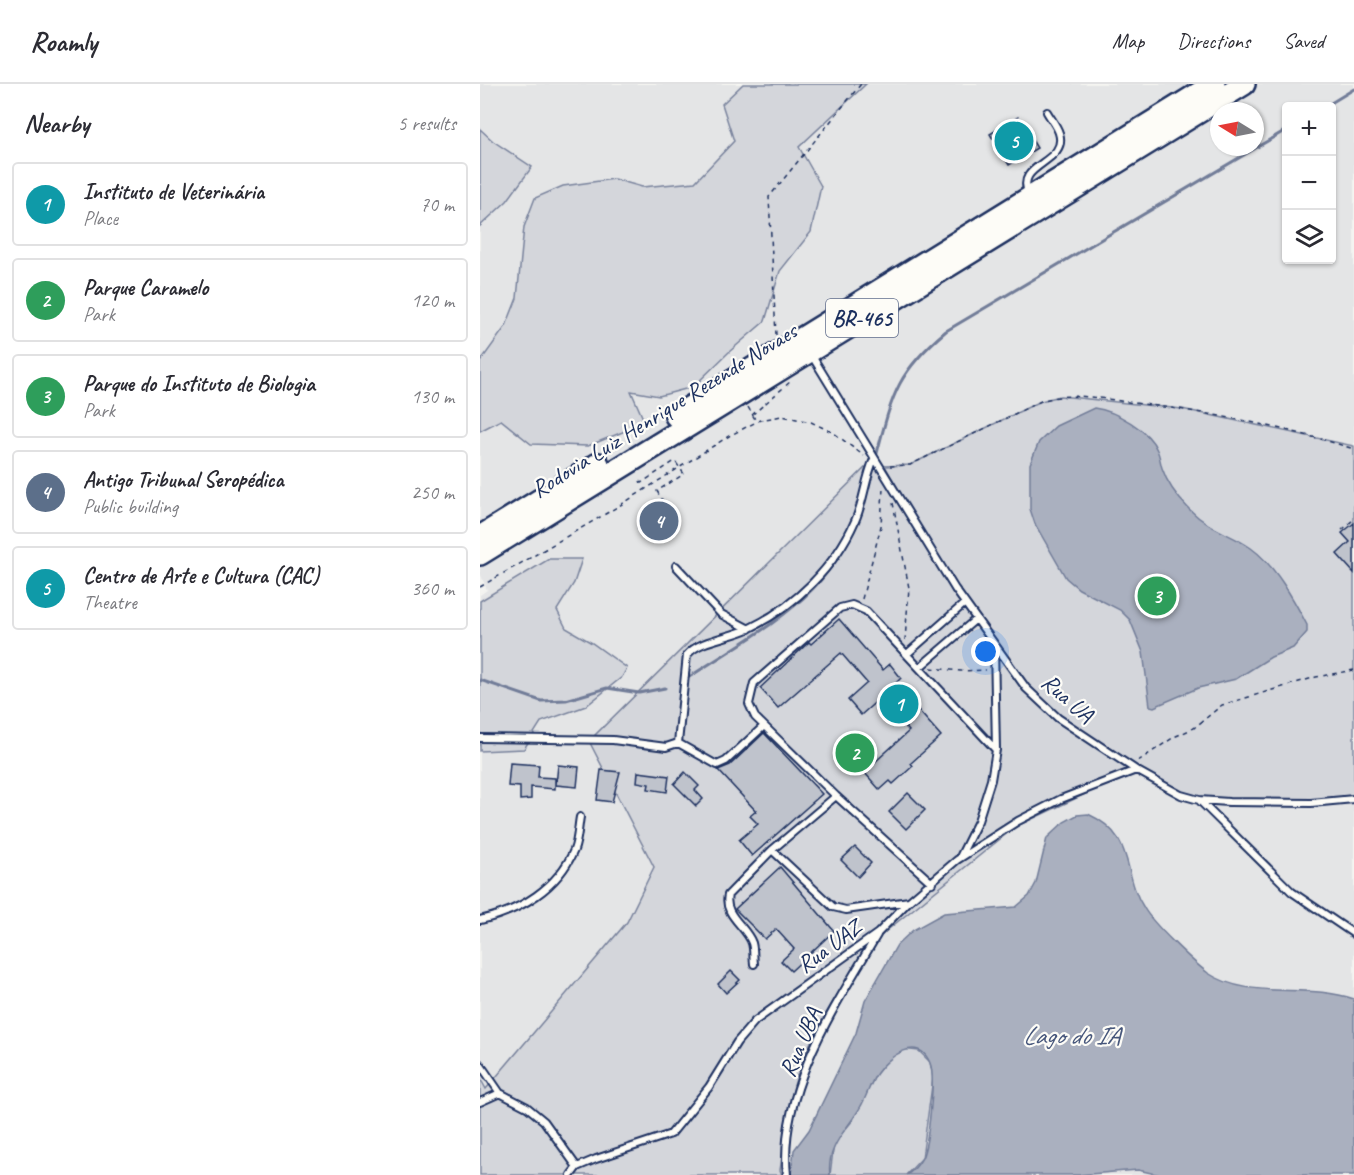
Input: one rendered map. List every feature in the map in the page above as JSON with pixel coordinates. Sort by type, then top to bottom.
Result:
[{"type":"highway","name":"Rodovia Luiz Henrique Rezende Novaes","points":[[480,537],[1214,84]]},
{"type":"highway","name":"Rodovia Luiz Henrique Rezende Novaes","points":[[480,554],[1244,84]]},
{"type":"lane","points":[[1031,197],[1026,186],[1028,176],[1032,170],[1053,156],[1059,142],[1059,133],[1047,112]]},
{"type":"lane","name":"Rua UA","points":[[809,351],[965,603],[1026,688],[1058,718],[1133,768],[1181,795],[1199,800],[1311,803],[1354,799]]},
{"type":"lane","points":[[678,743],[687,655],[695,648],[749,629],[796,597],[830,564],[855,521],[874,459]]},
{"type":"lane","points":[[676,566],[721,614],[749,629]]},
{"type":"lane","points":[[905,652],[965,603]]},
{"type":"lane","points":[[932,882],[836,796],[755,717],[749,704],[754,683],[840,608],[847,605],[859,606],[920,667],[996,750]]},
{"type":"lane","points":[[920,667],[976,619]]},
{"type":"lane","points":[[957,860],[965,850],[978,821],[991,780],[996,750],[994,643]]},
{"type":"lane","points":[[480,738],[621,741],[666,747],[678,743],[717,765],[726,761],[764,726]]},
{"type":"lane","name":"Rua UAZ","points":[[577,1167],[671,1134],[709,1087],[737,1042],[755,1021],[878,933],[909,901],[957,860],[1018,820],[1133,768]]},
{"type":"lane","points":[[754,964],[752,944],[731,914],[726,899],[731,891],[772,850],[836,796]]},
{"type":"lane","points":[[1199,800],[1292,892],[1354,934]]},
{"type":"lane","points":[[480,920],[510,909],[553,884],[575,848],[580,817]]},
{"type":"lane","points":[[772,850],[828,905],[840,910],[909,901]]},
{"type":"lane","name":"Rua UBA","points":[[787,1175],[788,1133],[810,1053],[878,933]]},
{"type":"lane","points":[[480,1064],[500,1093],[527,1107],[544,1121],[577,1167],[571,1175]]},
{"type":"lane","points":[[480,1102],[500,1093]]},
{"type":"path","points":[[776,353],[769,197],[861,84]]},
{"type":"path","points":[[480,587],[756,422],[782,416],[811,422],[834,433],[862,456],[874,459],[885,466],[910,465],[1041,401],[1060,396],[1112,400],[1252,420],[1354,449]]},
{"type":"path","points":[[746,404],[756,422]]},
{"type":"path","points":[[640,481],[641,483],[675,461],[684,474],[657,491],[664,503]]},
{"type":"path","points":[[859,606],[868,585],[881,526],[884,474]]},
{"type":"path","points":[[891,496],[909,588],[905,652]]},
{"type":"path","points":[[1342,530],[1354,519]]},
{"type":"path","points":[[920,667],[961,671],[993,669]]},
{"type":"path","points":[[1133,768],[1174,737],[1194,728],[1222,705],[1316,677],[1354,670]]},
{"type":"shaded area","points":[[480,84],[1354,84],[1354,1175],[480,1175],[480,595],[487,590],[480,573]]},
{"type":"shaded area","points":[[743,84],[866,84],[799,147],[821,186],[811,232],[780,271],[765,321],[693,387],[659,396],[631,391],[645,423],[588,446],[531,444],[501,420],[480,431],[480,362],[506,326],[517,298],[524,227],[535,198],[563,186],[614,179],[642,187],[695,182],[734,141],[722,104]]},
{"type":"shaded area","points":[[480,129],[493,141],[532,167],[507,201],[480,226]]},
{"type":"shaded area","points":[[1060,396],[1182,409],[1354,446],[1354,799],[1229,802],[1181,795],[1136,770],[1015,827],[885,932],[846,981],[811,1042],[796,1079],[786,1124],[780,1170],[782,1175],[480,1175],[480,1078],[486,1089],[627,922],[654,867],[589,741],[874,459],[918,523],[885,466],[910,465],[1041,401]]},
{"type":"shaded area","points":[[549,559],[582,559],[574,583],[557,610],[566,628],[627,668],[622,677],[586,706],[541,722],[524,749],[480,751],[480,601]]},
{"type":"shaded area","points":[[902,1049],[919,1051],[930,1062],[933,1078],[922,1158],[906,1175],[830,1175],[834,1143],[853,1120],[876,1074],[891,1056]]},
{"type":"water","points":[[1094,408],[1121,417],[1147,435],[1159,454],[1167,479],[1185,505],[1205,522],[1251,548],[1276,573],[1307,625],[1307,632],[1293,648],[1271,657],[1236,679],[1198,688],[1154,707],[1150,706],[1143,652],[1130,620],[1120,610],[1079,589],[1066,578],[1035,524],[1030,509],[1030,464],[1039,442],[1056,426]]},
{"type":"water","name":"Lago do IA","points":[[1088,814],[1104,823],[1121,844],[1137,895],[1149,915],[1208,973],[1242,986],[1336,994],[1354,999],[1354,1175],[1160,1175],[1138,1170],[1078,1175],[906,1175],[922,1158],[927,1140],[932,1096],[930,1063],[925,1054],[911,1049],[895,1055],[877,1073],[861,1106],[835,1146],[831,1155],[830,1175],[791,1175],[794,1150],[809,1130],[856,1033],[865,1001],[897,945],[913,930],[944,913],[1016,907],[1029,896],[1036,883],[1047,838],[1064,822],[1077,815]]},
{"type":"building","points":[[1018,117],[1037,148],[1009,165],[990,134]]},
{"type":"building","points":[[668,506],[676,517],[668,522],[675,531],[664,540],[656,530],[645,538],[638,529]]},
{"type":"building","points":[[1354,523],[1354,573],[1337,554],[1350,542],[1342,533]]},
{"type":"building","points":[[839,619],[883,670],[890,664],[901,678],[895,684],[941,736],[911,763],[913,766],[893,784],[890,781],[880,790],[864,772],[909,731],[880,698],[861,715],[848,700],[867,683],[841,653],[778,708],[760,688],[809,642],[811,644]]},
{"type":"building","points":[[764,733],[822,794],[752,856],[739,840],[758,824],[750,816],[756,811],[718,770],[730,765]]},
{"type":"building","points":[[510,763],[539,765],[538,777],[555,778],[555,789],[531,787],[531,799],[520,800],[520,787],[508,786]]},
{"type":"building","points":[[558,765],[579,767],[577,787],[556,785]]},
{"type":"building","points":[[601,770],[620,772],[612,802],[597,800]]},
{"type":"building","points":[[638,772],[669,776],[667,792],[648,789],[649,784],[637,782]]},
{"type":"building","points":[[685,772],[699,786],[695,790],[703,799],[696,806],[674,784]]},
{"type":"building","points":[[908,793],[925,810],[906,829],[889,812]]},
{"type":"building","points":[[855,847],[871,863],[858,877],[841,860]]},
{"type":"building","points":[[780,867],[834,931],[791,971],[781,961],[794,949],[776,929],[765,939],[735,909]]},
{"type":"building","points":[[731,971],[740,980],[726,993],[718,984]]},
{"type":"waterway","points":[[1333,102],[1354,89]]},
{"type":"waterway","points":[[876,457],[898,387],[916,360],[946,331],[1282,132]]},
{"type":"waterway","points":[[686,679],[775,621],[822,579],[841,553],[856,522],[869,484]]},
{"type":"waterway","points":[[480,680],[541,701],[566,700],[607,688],[639,693],[665,688]]},
{"type":"place","name":"Centro de Arte e Cultura (CAC)","points":[[1014,141]]},
{"type":"place","name":"Antigo Tribunal Seropédica","points":[[659,521]]},
{"type":"place","name":"Parque do Instituto de Biologia","points":[[1157,596]]},
{"type":"place","name":"Instituto de Veterinária","points":[[899,704]]},
{"type":"place","name":"Parque Caramelo","points":[[855,753]]}]
